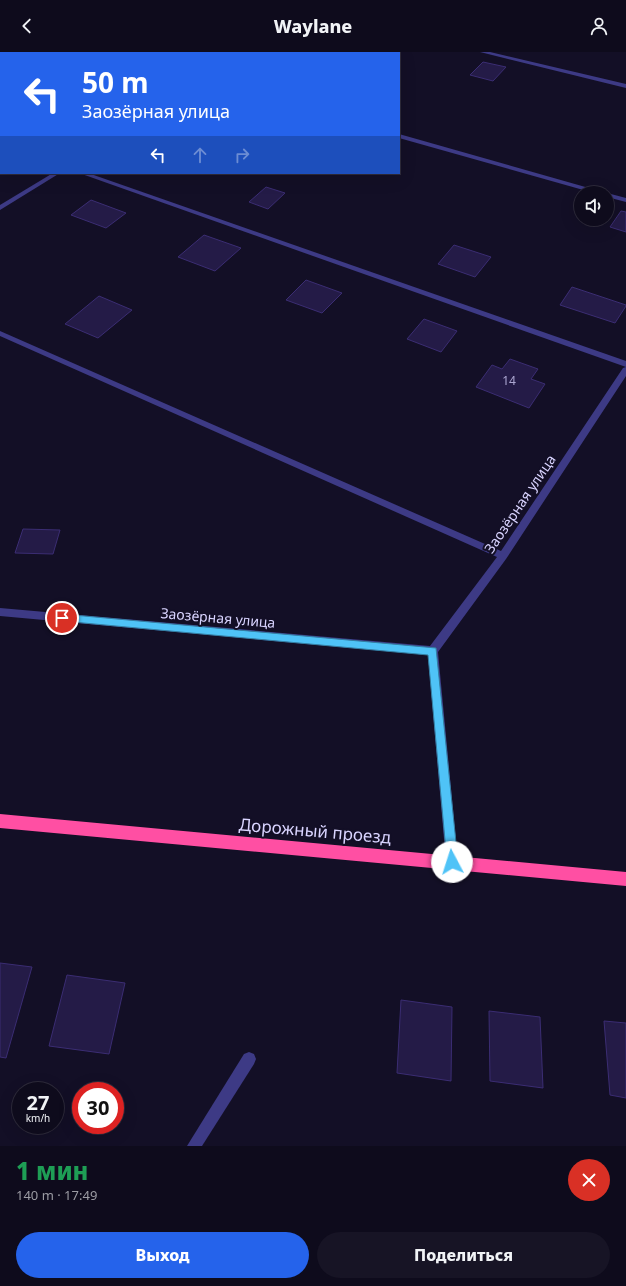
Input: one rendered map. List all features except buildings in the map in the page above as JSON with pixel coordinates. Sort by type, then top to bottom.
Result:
[{"type":"highway","name":"Дорожный проезд","points":[[0,821],[626,879]]},
{"type":"street","points":[[483,52],[626,86]]},
{"type":"street","points":[[400,136],[576,186]]},
{"type":"street","points":[[0,208],[55,174]]},
{"type":"street","points":[[85,174],[626,364]]},
{"type":"street","points":[[614,197],[626,200]]},
{"type":"street","points":[[0,333],[503,556]]},
{"type":"street","name":"Заозёрная улица","points":[[0,612],[433,651],[503,556],[626,370]]},
{"type":"street","points":[[433,651],[452,862]]},
{"type":"street","points":[[194,1146],[249,1059]]},
{"type":"route","points":[[62,618],[433,651],[452,862]]}]
